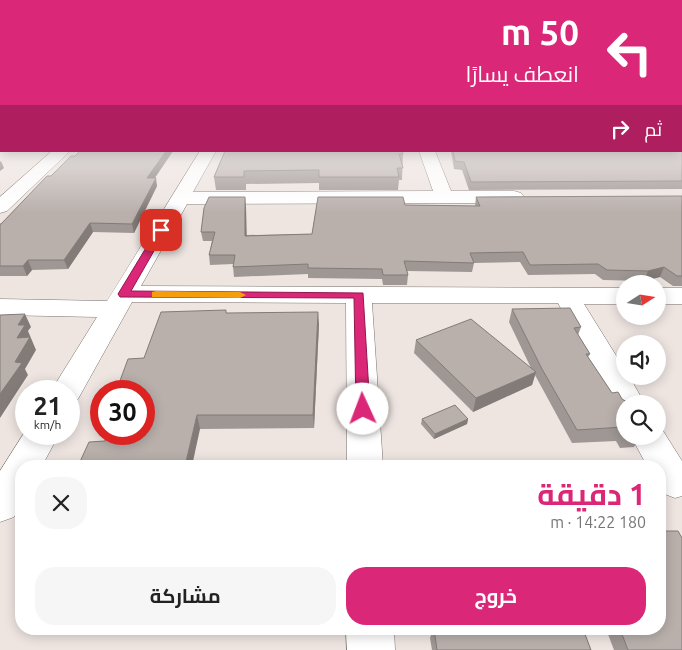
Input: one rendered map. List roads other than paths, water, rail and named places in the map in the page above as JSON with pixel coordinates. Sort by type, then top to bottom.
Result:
[{"type":"street","points":[[4,199],[60,152]]},
{"type":"street","points":[[73,380],[207,152]]},
{"type":"street","points":[[427,152],[444,198]]},
{"type":"street","points":[[180,198],[533,197]]},
{"type":"street","points":[[359,295],[365,460]]},
{"type":"street","points":[[0,307],[359,295],[616,296]]},
{"type":"street","points":[[567,296],[625,395]]},
{"type":"street","points":[[666,296],[682,296]]},
{"type":"street","points":[[26,460],[35,445]]},
{"type":"street","points":[[653,445],[661,460]]},
{"type":"street","points":[[666,470],[672,482]]},
{"type":"street","points":[[0,505],[15,479]]},
{"type":"street","points":[[370,635],[371,650]]}]
